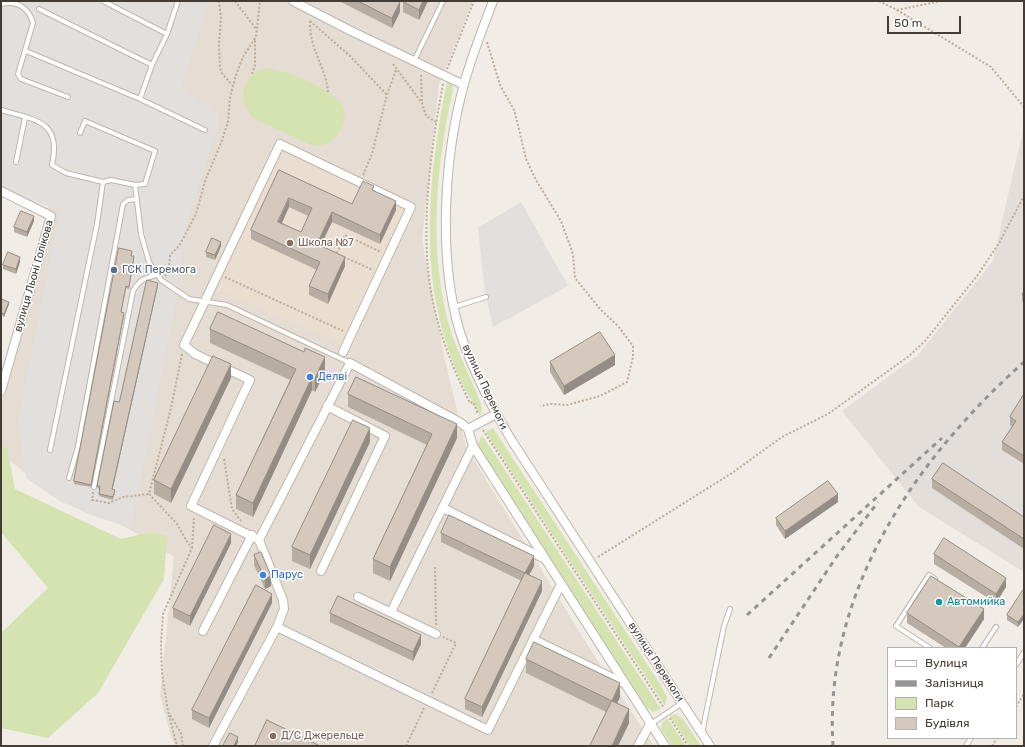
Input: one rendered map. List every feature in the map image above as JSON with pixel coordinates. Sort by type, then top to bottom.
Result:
[{"type":"street","points":[[293,1],[464,85]]},
{"type":"street","name":"вулиця Перемоги","points":[[493,1],[464,85],[454,128],[446,214],[447,264],[454,307],[467,350],[496,414],[710,746]]},
{"type":"street","points":[[213,746],[282,617],[283,600],[252,536],[191,506],[250,380],[195,354],[184,345],[206,302],[280,144],[411,206],[342,352]]},
{"type":"street","name":"вулиця Льоні Голікова","points":[[1,191],[52,216],[1,390]]},
{"type":"street","points":[[203,631],[252,536],[350,363],[440,411],[461,423],[468,429],[472,446],[665,746]]},
{"type":"street","points":[[321,571],[386,436],[327,406]]},
{"type":"street","points":[[468,429],[496,414]]},
{"type":"street","points":[[391,612],[472,446]]},
{"type":"street","points":[[443,508],[544,558]]},
{"type":"street","points":[[277,627],[488,730],[562,584]]},
{"type":"street","points":[[358,597],[436,634]]},
{"type":"street","points":[[533,639],[625,684]]},
{"type":"street","points":[[638,746],[650,724]]},
{"type":"lane","points":[[102,1],[167,34]]},
{"type":"lane","points":[[140,99],[152,65],[167,34],[178,1]]},
{"type":"lane","points":[[417,63],[444,1]]},
{"type":"lane","points":[[1,4],[15,2],[27,10],[32,17],[32,32],[18,74],[21,79],[68,97]]},
{"type":"lane","points":[[39,9],[152,65]]},
{"type":"lane","points":[[26,51],[140,99],[205,130]]},
{"type":"lane","points":[[1,110],[44,124],[53,134],[55,144],[52,164],[66,173],[103,182],[111,180],[135,185],[145,184],[155,151],[85,121],[80,134]]},
{"type":"lane","points":[[16,162],[25,118]]},
{"type":"lane","points":[[50,450],[97,224],[103,182]]},
{"type":"lane","points":[[135,185],[141,234],[149,262],[161,280],[188,299],[206,302],[220,302],[350,363]]},
{"type":"lane","points":[[69,478],[78,446],[124,204],[128,200],[137,199]]},
{"type":"lane","points":[[94,487],[133,291],[138,283],[144,278],[156,274]]},
{"type":"lane","points":[[454,307],[486,298]]},
{"type":"lane","points":[[928,647],[896,626],[929,575],[942,583]]},
{"type":"lane","points":[[702,733],[724,626],[730,609]]},
{"type":"lane","points":[[983,647],[996,628]]},
{"type":"lane","points":[[1017,663],[1024,652]]},
{"type":"lane","points":[[650,724],[682,703]]},
{"type":"path","points":[[219,1],[221,18],[219,44],[220,67],[221,72],[232,85]]},
{"type":"path","points":[[235,1],[257,30]]},
{"type":"path","points":[[252,74],[255,65],[260,1]]},
{"type":"path","points":[[474,1],[444,76],[431,163],[427,228],[428,270],[431,296],[440,333],[470,403],[473,402],[485,435],[688,746]]},
{"type":"path","points":[[879,1],[897,10],[991,67],[1024,107]]},
{"type":"path","points":[[897,10],[941,1]]},
{"type":"path","points":[[328,92],[325,76],[310,35],[310,21],[350,56],[387,95]]},
{"type":"path","points":[[482,30],[500,85],[516,117],[526,158],[536,180],[562,221],[573,254],[575,278],[600,308],[618,326],[633,346],[633,357],[627,382],[600,396],[567,405],[551,404],[540,406]]},
{"type":"path","points":[[161,280],[169,269],[170,255],[179,246],[196,214],[208,174],[228,122],[232,85],[243,57],[256,37]]},
{"type":"path","points":[[417,63],[422,103],[426,116],[436,122]]},
{"type":"path","points":[[393,64],[422,103]]},
{"type":"path","points":[[360,182],[372,154],[387,95],[396,70]]},
{"type":"path","points":[[591,562],[732,473],[782,437],[828,414],[909,356],[925,341],[977,276],[999,243],[1024,196]]},
{"type":"path","points":[[376,264],[373,270],[336,253],[345,235],[382,252],[379,258]]},
{"type":"path","points":[[219,274],[345,332]]},
{"type":"path","points":[[149,494],[171,408],[179,362],[184,345]]},
{"type":"path","points":[[220,444],[232,509],[252,536]]},
{"type":"path","points":[[94,487],[92,500],[101,503],[109,503],[123,497],[149,494]]},
{"type":"path","points":[[149,494],[177,524],[192,548]]},
{"type":"path","points":[[177,746],[168,712],[162,673],[163,614],[192,548],[195,508]]},
{"type":"path","points":[[406,746],[456,643],[436,634],[436,567]]},
{"type":"path","points":[[1017,705],[1024,694]]},
{"type":"path","points":[[168,712],[181,733],[183,746]]},
{"type":"shaded area","points":[[1,1],[473,1],[439,84],[422,240],[445,361],[466,447],[590,649],[654,746],[176,746],[171,736],[160,696],[174,557],[129,529],[42,487],[1,453],[1,382],[49,202]]},
{"type":"shaded area","name":"ГСК Перемога","points":[[1,1],[209,1],[181,89],[218,114],[218,126],[187,223],[173,317],[131,528],[96,517],[60,501],[26,478],[18,422],[60,210],[1,191]]},
{"type":"shaded area","points":[[1024,126],[1024,572],[919,507],[842,411],[918,355],[993,261]]},
{"type":"shaded area","points":[[282,153],[405,209],[342,345],[217,289]]},
{"type":"shaded area","points":[[521,202],[568,286],[493,327],[485,293],[478,228]]},
{"type":"green space","points":[[267,68],[310,82],[322,88],[339,102],[345,112],[343,124],[337,135],[331,141],[325,144],[313,146],[253,118],[244,103],[244,88],[252,75]]},
{"type":"green space","points":[[447,82],[452,84],[453,90],[442,148],[439,178],[437,208],[438,267],[442,296],[449,325],[481,404],[482,411],[480,416],[455,367],[443,332],[436,302],[432,271],[430,207],[436,143]]},
{"type":"green space","points":[[493,428],[660,684],[667,697],[665,706],[486,432]]},
{"type":"green space","points":[[482,435],[661,709],[653,712],[645,706],[481,452],[478,444]]},
{"type":"green space","points":[[1,446],[7,448],[15,489],[121,539],[151,532],[167,536],[164,579],[98,693],[48,738],[1,728],[1,633],[48,588],[1,532]]},
{"type":"green space","points":[[675,714],[683,719],[701,746],[690,746],[670,716]]},
{"type":"green space","points":[[667,718],[686,746],[672,746],[661,729],[662,723]]},
{"type":"building","points":[[358,1],[398,1],[400,2],[392,18]]},
{"type":"building","points":[[403,1],[423,1],[419,10]]},
{"type":"building","name":"Школа №7","points":[[279,170],[352,204],[363,181],[374,186],[372,190],[396,201],[380,235],[332,212],[317,244],[345,257],[328,294],[309,286],[320,262],[251,230]],"holes":[[[289,198],[312,208],[301,232],[278,222]]]},
{"type":"building","points":[[21,211],[34,216],[27,232],[14,227]]},
{"type":"building","points":[[212,238],[221,242],[215,255],[206,252]]},
{"type":"building","points":[[119,248],[132,251],[131,256],[134,256],[129,287],[126,286],[121,312],[124,313],[91,485],[74,481]]},
{"type":"building","points":[[8,252],[20,257],[16,269],[3,265]]},
{"type":"building","points":[[147,280],[158,283],[112,489],[115,490],[113,497],[99,494],[100,486],[97,486],[114,401],[119,402]]},
{"type":"building","points":[[1,299],[9,302],[4,314],[1,313]]},
{"type":"building","points":[[218,312],[304,352],[305,348],[325,357],[315,378],[312,377],[253,503],[236,495],[296,369],[210,329]]},
{"type":"building","points":[[600,332],[615,355],[564,386],[550,362]]},
{"type":"building","points":[[213,356],[231,364],[171,489],[154,480]]},
{"type":"building","points":[[356,377],[457,424],[390,567],[373,559],[432,434],[348,394]]},
{"type":"building","points":[[1024,394],[1024,456],[1002,442],[1016,421],[1010,417]]},
{"type":"building","points":[[353,420],[370,428],[310,555],[292,547]]},
{"type":"building","points":[[943,463],[1024,517],[1024,539],[932,479]]},
{"type":"building","points":[[828,481],[838,494],[785,531],[776,518]]},
{"type":"building","points":[[449,515],[534,556],[525,573],[441,533]]},
{"type":"building","points":[[214,525],[231,534],[190,616],[173,608]]},
{"type":"building","points":[[944,538],[1006,578],[996,594],[934,554]]},
{"type":"building","points":[[261,552],[271,576],[265,579],[254,555]]},
{"type":"building","points":[[525,573],[542,581],[482,707],[465,699]]},
{"type":"building","name":"Автомийка","points":[[931,576],[984,609],[959,647],[907,613]]},
{"type":"building","points":[[256,585],[272,594],[209,718],[192,710]]},
{"type":"building","points":[[1023,590],[1024,614],[1018,622],[1007,615]]},
{"type":"building","points":[[338,596],[421,635],[413,652],[330,613]]},
{"type":"building","points":[[534,642],[620,683],[612,701],[526,659]]},
{"type":"building","points":[[612,701],[629,709],[612,746],[590,746]]},
{"type":"building","points":[[267,720],[320,746],[255,746]]},
{"type":"building","points":[[230,733],[238,737],[234,746],[223,746]]},
{"type":"railway","points":[[833,746],[834,690],[843,635],[860,583],[884,533],[913,486],[947,441],[984,400],[1024,362]]},
{"type":"railway","points":[[747,615],[942,438]]},
{"type":"railway","points":[[769,658],[837,556],[878,502]]},
{"type":"place","name":"Школа №7","points":[[290,243]]},
{"type":"place","name":"ГСК Перемога","points":[[114,270]]},
{"type":"place","name":"Делві","points":[[310,377]]},
{"type":"place","name":"Парус","points":[[263,575]]},
{"type":"place","name":"Автомийка","points":[[939,602]]},
{"type":"place","name":"Д/С Джерельце","points":[[273,736]]}]
